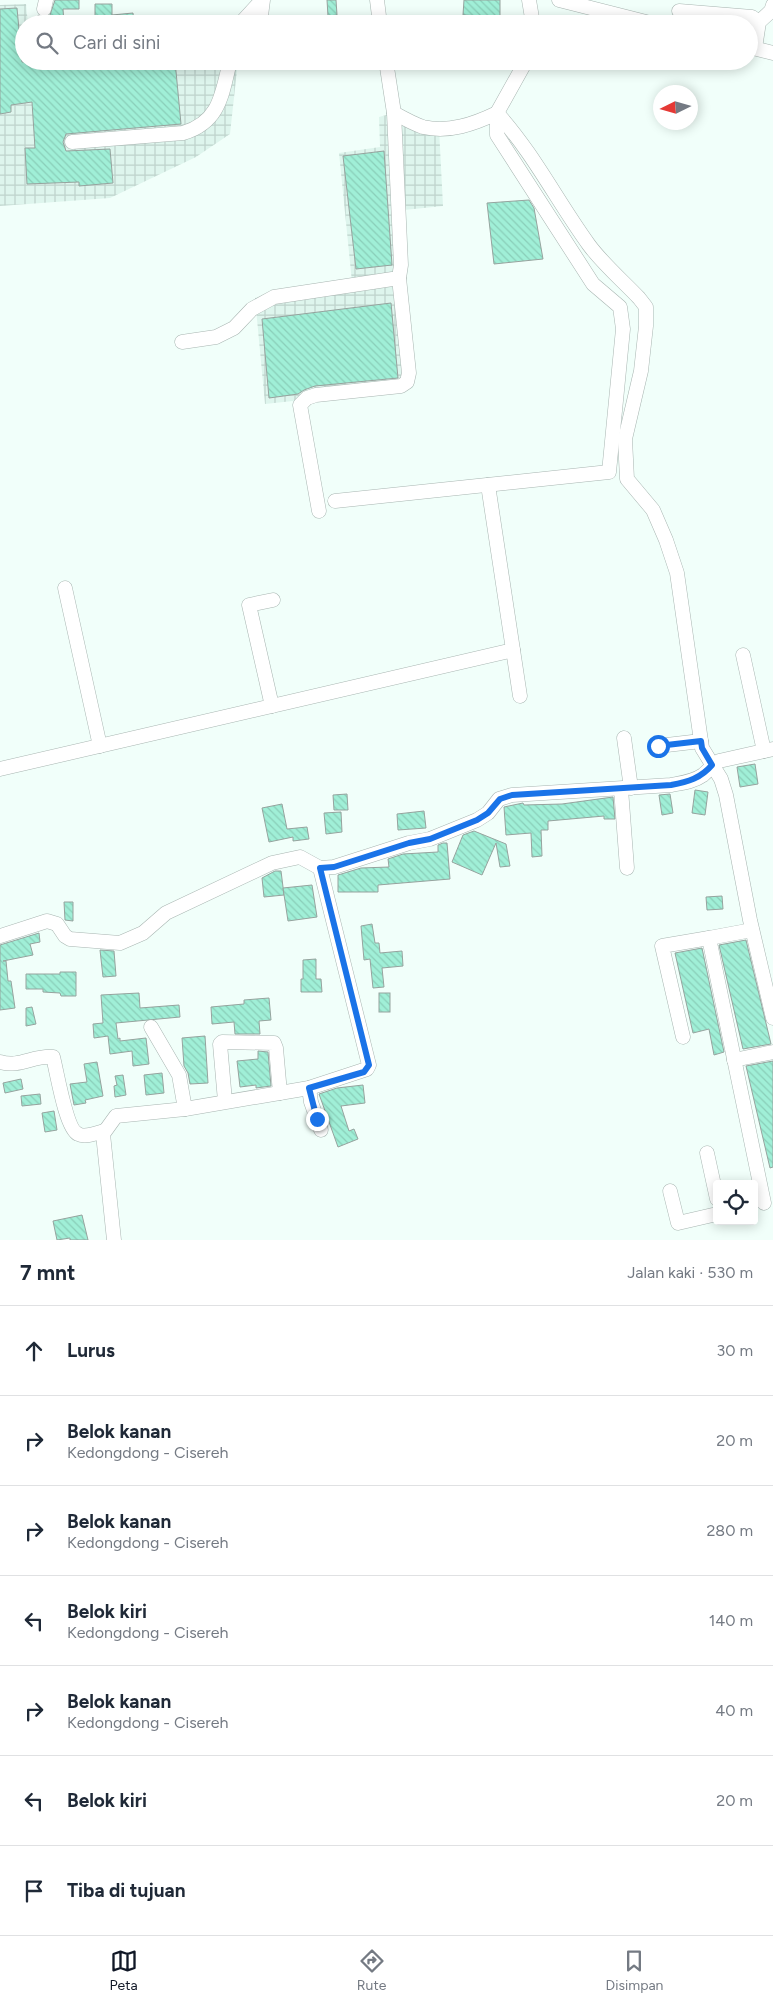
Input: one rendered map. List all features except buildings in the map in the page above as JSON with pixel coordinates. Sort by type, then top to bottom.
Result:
[{"type":"street","points":[[249,15],[263,0]]},
{"type":"street","points":[[261,15],[263,0]]},
{"type":"street","points":[[376,0],[378,15]]},
{"type":"street","points":[[529,0],[532,15]]},
{"type":"street","points":[[567,1],[620,15]]},
{"type":"street","points":[[758,26],[759,22],[771,11],[773,5]]},
{"type":"street","points":[[680,11],[738,15]]},
{"type":"street","points":[[758,49],[773,53]]},
{"type":"street","points":[[72,142],[183,133],[197,129],[210,119],[222,96],[228,70]]},
{"type":"street","points":[[319,511],[300,405],[307,398],[316,395],[401,386],[407,382],[409,373],[399,278],[401,265],[394,113],[387,70]]},
{"type":"street","points":[[335,501],[609,472],[623,329],[620,307],[593,284],[497,135],[497,113],[521,70]]},
{"type":"street","points":[[394,113],[422,126],[443,130],[478,122],[497,113]]},
{"type":"street","points":[[497,113],[537,163],[590,247],[640,298],[646,307],[641,371],[625,439],[626,471],[630,485],[653,510],[677,572],[702,748],[721,779],[726,795],[752,930],[773,1018]]},
{"type":"street","points":[[182,342],[216,337],[234,328],[252,309],[274,297],[399,278]]},
{"type":"street","points":[[488,485],[520,696]]},
{"type":"street","points":[[65,588],[100,746]]},
{"type":"street","points":[[272,600],[250,605],[272,706]]},
{"type":"street","points":[[0,769],[513,650]]},
{"type":"street","points":[[0,936],[47,921],[57,924],[65,936],[70,939],[120,943],[143,933],[166,913],[272,863],[300,857],[320,868],[334,867],[409,843],[430,839],[477,820],[488,813],[500,799],[512,795],[687,782],[700,777],[712,765],[732,757],[769,750],[743,655]]},
{"type":"street","points":[[624,738],[627,868]]},
{"type":"street","points":[[658,746],[701,741]]},
{"type":"street","points":[[114,1240],[103,1134],[116,1116],[185,1109],[309,1088],[364,1072],[369,1065],[320,868]]},
{"type":"street","points":[[683,1037],[662,946],[752,930]]},
{"type":"street","points":[[709,938],[764,1203]]},
{"type":"street","points":[[152,1027],[178,1075],[185,1109]]},
{"type":"street","points":[[225,1101],[220,1044],[222,1042],[274,1042],[280,1092]]},
{"type":"street","points":[[734,1060],[773,1052]]},
{"type":"street","points":[[0,1059],[12,1065],[42,1056],[54,1057],[66,1119],[74,1132],[82,1136],[104,1131]]},
{"type":"street","points":[[309,1088],[311,1102],[321,1130]]},
{"type":"street","points":[[707,1153],[713,1180]]},
{"type":"street","points":[[670,1191],[678,1222],[713,1215]]},
{"type":"shaded area","points":[[26,4],[27,15],[15,15],[15,70],[237,70],[230,134],[196,157],[110,198],[0,206],[0,5]]},
{"type":"shaded area","points":[[394,113],[439,128],[443,206],[404,210],[404,279],[413,388],[265,404],[255,298],[352,282],[339,153],[380,147],[379,117]]},
{"type":"route","points":[[317,1119],[311,1102],[309,1088],[364,1072],[369,1065],[320,868],[334,867],[409,843],[430,839],[477,820],[488,813],[500,799],[512,795],[671,785],[700,777],[712,765],[702,748],[701,741],[658,746]]}]
